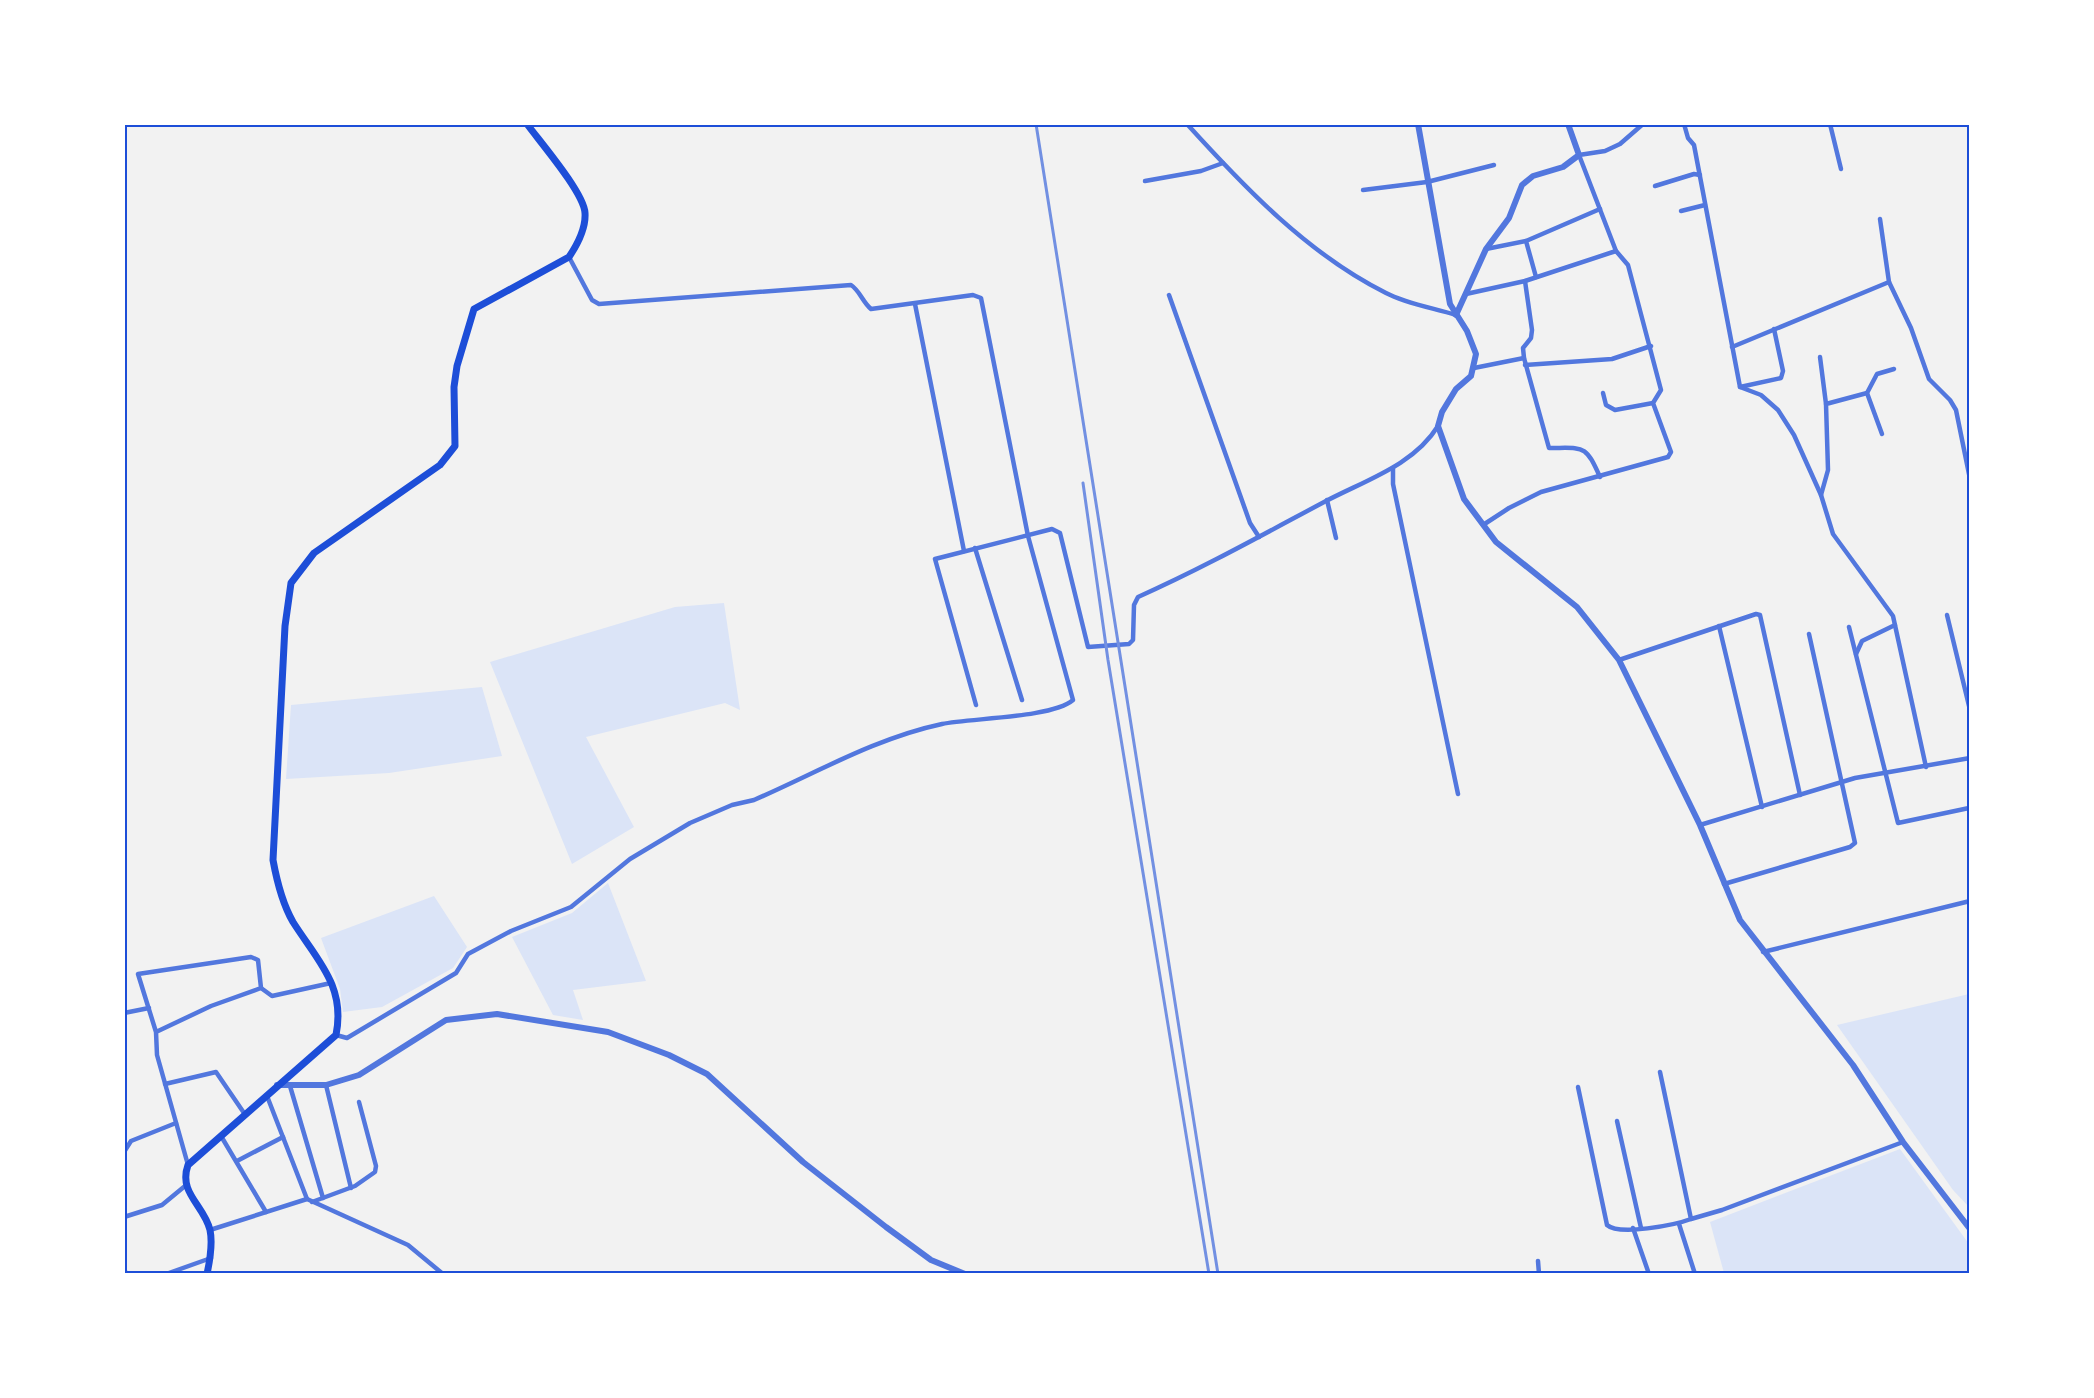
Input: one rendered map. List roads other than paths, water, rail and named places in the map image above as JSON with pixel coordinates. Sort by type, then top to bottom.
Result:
[{"type":"main road","points":[[207,1274],[211,1258],[210,1230],[185,1186],[184,1176],[188,1165],[244,1113],[336,1035],[339,1011],[332,983],[317,953],[293,921],[280,894],[273,860],[285,626],[291,583],[314,552],[431,472],[455,446],[456,366],[474,309],[570,257],[577,245],[585,213],[578,195],[527,124]]},
{"type":"street","points":[[1187,124],[1239,182],[1327,258],[1387,294],[1456,315]]},
{"type":"street","points":[[976,705],[935,559],[1052,529],[1060,533],[1088,647],[1094,649],[1129,644],[1133,640],[1134,605],[1138,597],[1193,573],[1327,500],[1393,468],[1428,442],[1456,389],[1471,376],[1476,354],[1467,331],[1450,304],[1418,124]]},
{"type":"street","points":[[1568,124],[1616,251],[1628,266],[1661,390],[1653,403],[1615,410],[1606,405],[1603,393]]},
{"type":"street","points":[[1456,315],[1486,249],[1509,218],[1522,185],[1533,176],[1563,167],[1579,155],[1605,151],[1620,144],[1642,124]]},
{"type":"street","points":[[1684,124],[1688,138],[1694,146],[1740,387]]},
{"type":"street","points":[[1830,124],[1841,169]]},
{"type":"street","points":[[1145,181],[1201,171],[1222,163]]},
{"type":"street","points":[[1363,190],[1427,183],[1494,165]]},
{"type":"street","points":[[1655,186],[1694,174],[1700,175]]},
{"type":"street","points":[[1681,211],[1705,205]]},
{"type":"street","points":[[1486,249],[1526,242],[1600,209]]},
{"type":"street","points":[[1880,219],[1889,282],[1911,328],[1929,379],[1950,400],[1956,411],[1970,479]]},
{"type":"street","points":[[1526,242],[1536,277]]},
{"type":"street","points":[[1466,294],[1525,281],[1616,251]]},
{"type":"street","points":[[336,1035],[347,1038],[456,973],[468,954],[477,949],[511,931],[571,908],[630,859],[690,824],[732,805],[754,800],[900,734],[944,723],[1025,714],[1070,703],[1074,696],[1028,536],[981,298],[973,295],[871,309],[864,303],[858,289],[851,285],[595,303],[570,257]]},
{"type":"street","points":[[1525,281],[1532,330],[1531,338],[1523,348],[1525,365],[1549,448],[1584,449],[1589,453],[1600,477]]},
{"type":"street","points":[[1732,347],[1889,282]]},
{"type":"street","points":[[1169,295],[1250,523],[1259,537]]},
{"type":"street","points":[[915,304],[964,551]]},
{"type":"street","points":[[1740,387],[1781,378],[1783,371],[1774,329]]},
{"type":"street","points":[[1525,365],[1612,359],[1651,346]]},
{"type":"street","points":[[1820,357],[1826,404],[1828,470],[1821,495]]},
{"type":"street","points":[[1474,369],[1524,358]]},
{"type":"street","points":[[1882,434],[1868,393],[1877,374],[1894,369]]},
{"type":"street","points":[[1740,387],[1761,395],[1778,410],[1794,435],[1821,495],[1833,534],[1893,616],[1926,767]]},
{"type":"street","points":[[1826,404],[1868,393]]},
{"type":"street","points":[[1483,525],[1509,508],[1541,492],[1600,477],[1669,455],[1653,403]]},
{"type":"street","points":[[1438,426],[1464,499],[1496,542],[1576,607],[1619,660],[1700,825],[1740,920],[1853,1065],[1903,1142],[1970,1229]]},
{"type":"street","points":[[1393,468],[1393,484],[1458,794]]},
{"type":"street","points":[[1327,500],[1336,538]]},
{"type":"street","points":[[975,548],[1022,700]]},
{"type":"street","points":[[1619,660],[1756,614],[1761,618],[1800,795]]},
{"type":"street","points":[[1947,615],[1970,710]]},
{"type":"street","points":[[1856,654],[1862,641],[1895,625]]},
{"type":"street","points":[[1719,626],[1762,807]]},
{"type":"street","points":[[1850,627],[1884,773],[1900,825],[1969,808]]},
{"type":"street","points":[[1724,884],[1850,847],[1855,843],[1809,634]]},
{"type":"street","points":[[1700,825],[1842,782],[1970,758]]},
{"type":"street","points":[[1763,952],[1970,902]]},
{"type":"street","points":[[188,1165],[157,1055],[156,1032],[138,974],[252,957],[258,960],[261,988],[272,996],[332,983]]},
{"type":"street","points":[[156,1032],[212,1006],[261,988]]},
{"type":"street","points":[[124,1013],[149,1008]]},
{"type":"street","points":[[277,1085],[327,1085],[359,1075],[446,1020],[498,1014],[608,1032],[669,1055],[707,1074],[803,1162],[886,1227],[931,1260],[965,1274]]},
{"type":"street","points":[[165,1084],[216,1072],[244,1113]]},
{"type":"street","points":[[1660,1072],[1691,1219]]},
{"type":"street","points":[[327,1085],[351,1188]]},
{"type":"street","points":[[290,1086],[323,1198]]},
{"type":"street","points":[[1578,1087],[1607,1225],[1613,1229],[1679,1224],[1903,1142]]},
{"type":"street","points":[[266,1094],[310,1200],[408,1245],[443,1274]]},
{"type":"street","points":[[210,1230],[266,1212],[323,1198],[370,1178],[376,1166],[359,1102]]},
{"type":"street","points":[[1617,1121],[1641,1228]]},
{"type":"street","points":[[124,1152],[131,1141],[176,1123]]},
{"type":"street","points":[[221,1136],[266,1212]]},
{"type":"street","points":[[237,1161],[283,1137]]},
{"type":"street","points":[[124,1217],[162,1205],[185,1186]]},
{"type":"street","points":[[1679,1224],[1695,1274]]},
{"type":"street","points":[[1633,1228],[1649,1274]]},
{"type":"street","points":[[166,1274],[211,1258]]},
{"type":"street","points":[[1538,1262],[1539,1274]]},
{"type":"street","points":[[124,1268],[126,1274]]},
{"type":"railway","points":[[1036,124],[1218,1274]]},
{"type":"railway","points":[[1083,483],[1108,660],[1209,1274]]}]
